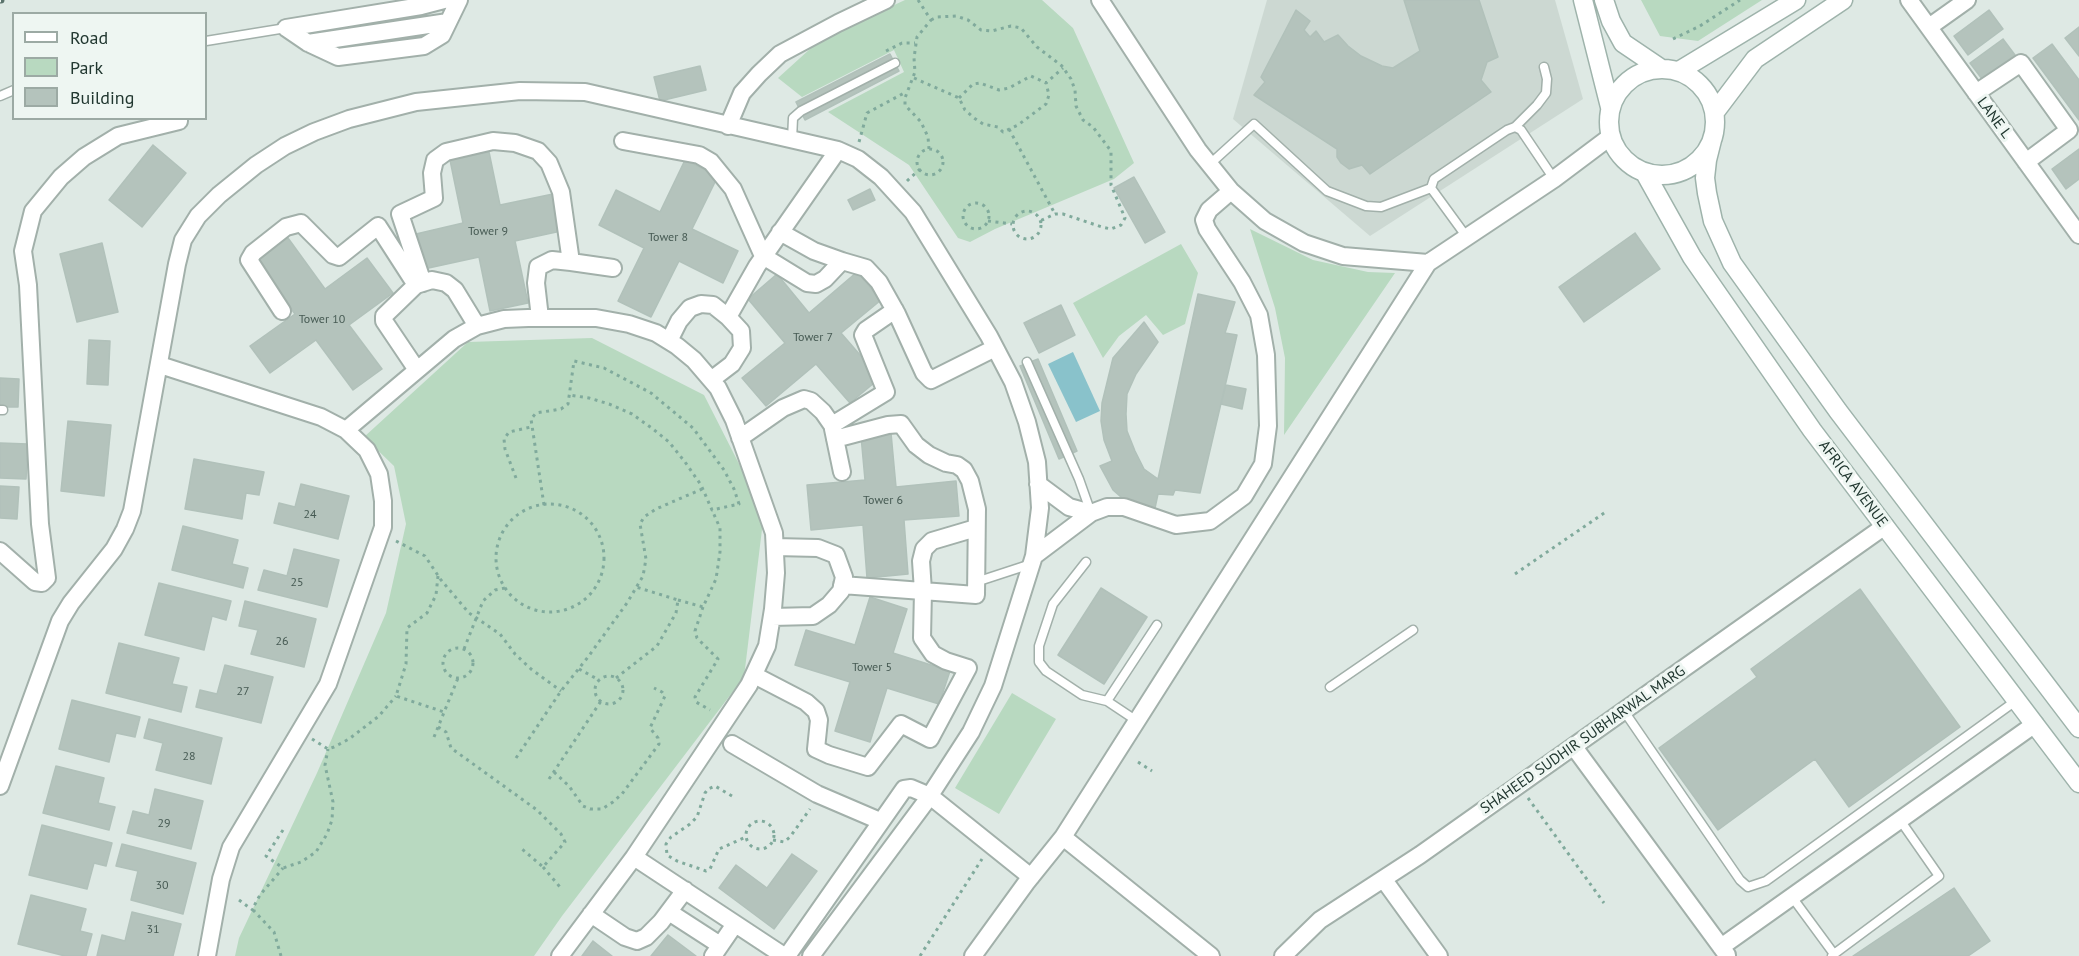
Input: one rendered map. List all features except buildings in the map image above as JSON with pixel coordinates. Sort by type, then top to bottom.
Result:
[{"type":"main road","points":[[1583,0],[1610,107]]},
{"type":"main road","points":[[1604,0],[1611,21],[1623,43],[1660,68]]},
{"type":"main road","points":[[1679,71],[1796,0]]},
{"type":"main road","points":[[1715,112],[1755,59],[1843,0]]},
{"type":"main road","points":[[1712,140],[1704,154],[1685,170],[1661,175],[1645,173],[1629,165],[1617,153],[1610,137],[1608,122],[1610,107],[1617,92],[1628,80],[1643,71],[1660,68],[1679,71],[1691,76],[1701,85],[1710,98],[1715,112],[1715,129],[1705,178],[1707,193],[1713,221],[1732,263],[1838,411],[2079,728]]},
{"type":"main road","name":"AFRICA AVENUE","points":[[1645,173],[1692,257],[1812,430],[2079,783]]},
{"type":"street","points":[[286,28],[421,6],[444,0]]},
{"type":"street","points":[[286,28],[308,43],[448,22],[459,0]]},
{"type":"street","points":[[728,126],[742,93],[780,54],[886,0]]},
{"type":"street","points":[[1100,0],[1198,150],[1231,191],[1265,221],[1304,243],[1343,256],[1428,263]]},
{"type":"street","name":"LANE L","points":[[1909,0],[2078,231]]},
{"type":"street","points":[[1929,27],[1967,0]]},
{"type":"street","points":[[1976,93],[2021,63],[2068,130],[2026,162]]},
{"type":"street","points":[[0,786],[60,621],[71,603],[114,549],[132,512],[181,248],[183,240],[198,216],[219,195],[256,165],[285,146],[349,119],[416,102],[520,91],[585,92],[845,153],[858,159],[881,177],[913,212],[995,348],[1013,382],[1028,422],[1037,462],[1040,508],[1032,560],[993,686],[971,732],[930,796],[811,956]]},
{"type":"street","points":[[0,551],[35,582],[42,583],[47,578],[40,524],[28,285],[23,251],[33,211],[61,177],[84,157],[118,136],[179,121]]},
{"type":"street","points":[[974,956],[1063,837],[1428,263],[1554,179],[1610,137]]},
{"type":"street","points":[[420,284],[400,214],[434,198],[432,173],[435,160],[446,152],[493,141],[515,144],[538,151],[549,164],[561,192],[571,262]]},
{"type":"street","points":[[622,141],[699,155],[711,162],[734,189],[763,256],[807,283],[816,284],[825,279],[842,261]]},
{"type":"street","points":[[728,317],[763,256],[780,232],[845,153]]},
{"type":"street","points":[[1032,560],[1091,513],[1107,507],[1124,507],[1176,525],[1210,521],[1244,496],[1263,464],[1268,426],[1267,367],[1259,315],[1242,282],[1207,229],[1204,220],[1209,210],[1231,191]]},
{"type":"street","points":[[282,311],[249,260],[252,253],[286,227],[301,223],[333,255],[339,257],[378,226],[420,284]]},
{"type":"street","points":[[780,232],[814,251],[866,268],[879,282],[895,310],[924,374],[931,380],[995,348]]},
{"type":"street","points":[[540,318],[536,283],[538,267],[552,260],[613,268]]},
{"type":"street","points":[[417,370],[384,321],[384,316],[420,284],[432,280],[446,283],[455,290],[477,326]]},
{"type":"street","points":[[669,341],[679,321],[690,308],[701,304],[713,305],[728,317],[741,331],[742,348],[732,364],[711,380]]},
{"type":"street","points":[[833,432],[886,392],[863,335],[866,330],[895,310]]},
{"type":"street","points":[[346,430],[454,339],[477,326],[504,319],[596,318],[629,324],[656,333],[694,360],[718,388],[729,409],[774,534],[776,573],[767,646],[749,685],[634,857],[560,956]]},
{"type":"street","points":[[160,365],[321,417],[346,430],[367,450],[379,474],[383,501],[383,527],[339,659],[324,692],[231,847],[221,879],[207,956]]},
{"type":"street","points":[[740,438],[783,408],[804,399],[811,401],[823,412],[833,432],[842,472]]},
{"type":"street","points":[[833,432],[901,424],[916,445],[929,455],[946,463],[957,465],[964,470],[970,481],[977,509],[975,595],[843,585]]},
{"type":"street","points":[[1038,484],[1069,507],[1091,513]]},
{"type":"street","name":"SHAHEED SUDHIR SUBHARWAL MARG","points":[[1283,956],[1320,920],[1384,880],[1885,526]]},
{"type":"street","points":[[754,675],[806,702],[816,711],[819,720],[816,749],[829,755],[868,767],[901,724],[930,739],[968,668],[933,654],[922,638],[921,561],[924,549],[932,541],[976,528]]},
{"type":"street","points":[[772,617],[813,616],[829,606],[841,591],[844,577],[836,555],[818,548],[775,547]]},
{"type":"street","points":[[1574,747],[1724,951],[1792,897],[2035,724]]},
{"type":"street","points":[[732,744],[820,795],[880,821]]},
{"type":"street","points":[[634,857],[785,956],[904,789],[911,788],[930,796],[1031,877]]},
{"type":"street","points":[[1063,837],[1211,956]]},
{"type":"street","points":[[1384,880],[1439,956]]},
{"type":"street","points":[[591,914],[625,937],[637,941],[646,937],[685,890]]},
{"type":"street","points":[[669,912],[716,951],[735,924]]},
{"type":"lane","points":[[207,41],[286,28]]},
{"type":"lane","points":[[792,140],[793,118],[801,111],[895,63]]},
{"type":"lane","points":[[1431,188],[1434,179],[1515,127],[1537,105],[1546,93],[1547,79],[1544,67]]},
{"type":"lane","points":[[1210,164],[1254,124],[1328,191],[1366,206],[1381,207],[1431,188]]},
{"type":"lane","points":[[1515,127],[1521,130],[1554,179]]},
{"type":"lane","points":[[1431,188],[1467,236]]},
{"type":"lane","points":[[1027,362],[1079,479],[1091,513]]},
{"type":"lane","points":[[976,582],[1032,560]]},
{"type":"lane","points":[[1086,562],[1053,604],[1039,646],[1039,662],[1046,671],[1082,695],[1107,702],[1137,721]]},
{"type":"lane","points":[[1107,702],[1157,625]]},
{"type":"lane","points":[[1330,687],[1413,630]]},
{"type":"lane","points":[[1624,711],[1740,880],[1748,887],[1766,881],[2017,700]]},
{"type":"lane","points":[[1792,897],[1833,955],[1939,876],[1900,820]]},
{"type":"path","points":[[918,0],[931,20]]},
{"type":"path","points":[[1673,39],[1700,26],[1740,0]]},
{"type":"path","points":[[928,149],[928,137],[921,122],[904,105],[914,78],[916,37],[931,20],[938,17],[956,16],[968,20],[981,30],[992,31],[1017,26],[1021,28],[1043,53],[1064,68],[1071,79],[1075,90],[1076,106],[1083,120],[1111,151],[1111,185],[1125,218],[1121,225],[1111,229],[1063,214],[1055,214],[1040,221]]},
{"type":"path","points":[[1046,83],[1064,68]]},
{"type":"path","points":[[959,98],[973,84],[980,83],[999,90],[1009,88],[1031,76],[1046,83]]},
{"type":"path","points":[[914,78],[959,98],[965,110],[974,118],[998,127],[1003,132],[1018,125],[1046,104],[1049,95],[1046,83]]},
{"type":"path","points":[[845,153],[860,141],[867,113],[908,91]]},
{"type":"path","points":[[1009,129],[1055,214]]},
{"type":"path","points":[[928,149],[937,150],[943,160],[942,168],[932,174],[920,170],[917,161],[921,153],[928,149]]},
{"type":"path","points":[[971,205],[983,205],[988,212],[988,221],[983,227],[971,228],[963,219],[965,210],[971,205]]},
{"type":"path","points":[[1025,211],[1035,213],[1040,221],[1040,231],[1030,240],[1017,236],[1012,224],[1016,215],[1025,211]]},
{"type":"path","points":[[988,221],[1012,224]]},
{"type":"path","points":[[544,505],[531,419],[536,412],[561,409],[568,404],[574,361],[604,368],[651,393],[693,428],[707,445],[734,489],[738,504],[712,510]]},
{"type":"path","points":[[569,395],[609,404],[632,414],[653,429],[669,442],[702,489],[712,510],[720,528],[720,552],[716,579],[695,632],[718,659],[695,697],[696,702],[711,710]]},
{"type":"path","points":[[516,478],[505,449],[504,439],[509,432],[531,428]]},
{"type":"path","points":[[516,758],[643,576],[646,559],[640,524],[644,517],[656,509],[702,489]]},
{"type":"path","points":[[556,504],[573,509],[588,519],[598,533],[604,550],[603,569],[597,585],[585,600],[569,609],[551,612],[533,610],[517,601],[505,588],[498,572],[496,555],[500,538],[509,523],[523,512],[544,505],[556,504]]},
{"type":"path","points":[[1515,574],[1606,511]]},
{"type":"path","points":[[381,534],[425,556],[452,595],[475,618],[500,634],[515,654],[531,669],[561,691]]},
{"type":"path","points":[[328,749],[349,739],[365,727],[379,716],[396,696],[406,664],[407,628],[427,613],[436,595],[438,576]]},
{"type":"path","points":[[464,649],[483,601],[495,590],[505,588]]},
{"type":"path","points":[[636,588],[703,607]]},
{"type":"path","points":[[616,678],[657,646],[676,613],[678,600]]},
{"type":"path","points":[[454,647],[464,649],[472,656],[473,666],[468,675],[458,678],[448,675],[443,667],[443,657],[454,647]]},
{"type":"path","points":[[579,669],[599,680]]},
{"type":"path","points":[[607,676],[616,678],[623,689],[621,698],[614,703],[601,701],[596,693],[599,680],[607,676]]},
{"type":"path","points":[[434,737],[458,678]]},
{"type":"path","points":[[554,772],[569,786],[584,806],[591,809],[602,809],[613,802],[622,794],[659,744],[658,738],[650,728],[665,696],[654,688]]},
{"type":"path","points":[[396,696],[444,712]]},
{"type":"path","points":[[549,779],[601,701]]},
{"type":"path","points":[[438,727],[446,732],[451,748],[537,810],[561,834],[565,842],[543,867]]},
{"type":"path","points":[[301,732],[328,749]]},
{"type":"path","points":[[254,911],[260,895],[283,868],[301,862],[316,852],[327,834],[332,820],[333,802],[325,765],[328,749]]},
{"type":"path","points":[[1138,762],[1152,771]]},
{"type":"path","points":[[1519,785],[1604,903]]},
{"type":"path","points":[[732,796],[715,786],[708,789],[697,817],[671,837],[666,844],[667,855],[706,871],[710,869],[719,849],[746,837]]},
{"type":"path","points":[[773,840],[783,842],[790,837],[820,795]]},
{"type":"path","points":[[763,822],[773,831],[773,840],[767,847],[758,849],[750,846],[746,837],[750,825],[763,822]]},
{"type":"path","points":[[283,830],[266,856],[283,868]]},
{"type":"path","points":[[920,956],[990,845]]},
{"type":"path","points":[[522,849],[543,867],[560,887]]},
{"type":"path","points":[[239,900],[254,911],[274,932],[281,956]]},
{"type":"shaded area","points":[[1267,0],[1555,0],[1583,99],[1370,236],[1233,119]]},
{"type":"green space","points":[[905,0],[1042,0],[1073,28],[1134,163],[1114,179],[995,229],[970,242],[958,238],[909,165],[828,112],[904,72],[894,50],[802,97],[778,78],[821,39]]},
{"type":"green space","points":[[1641,0],[1762,0],[1698,41],[1660,36]]},
{"type":"green space","points":[[1250,229],[1313,260],[1368,272],[1395,273],[1284,435],[1285,358],[1275,308]]},
{"type":"green space","points":[[1181,244],[1198,273],[1185,324],[1163,335],[1146,315],[1119,336],[1103,358],[1073,303]]},
{"type":"green space","points":[[592,338],[704,395],[764,513],[744,677],[534,956],[235,956],[239,938],[317,773],[386,613],[406,524],[394,466],[364,437],[468,342]]},
{"type":"green space","points":[[1012,693],[1056,719],[999,814],[955,788]]},
{"type":"water","points":[[1073,352],[1100,411],[1076,422],[1048,364]]}]
